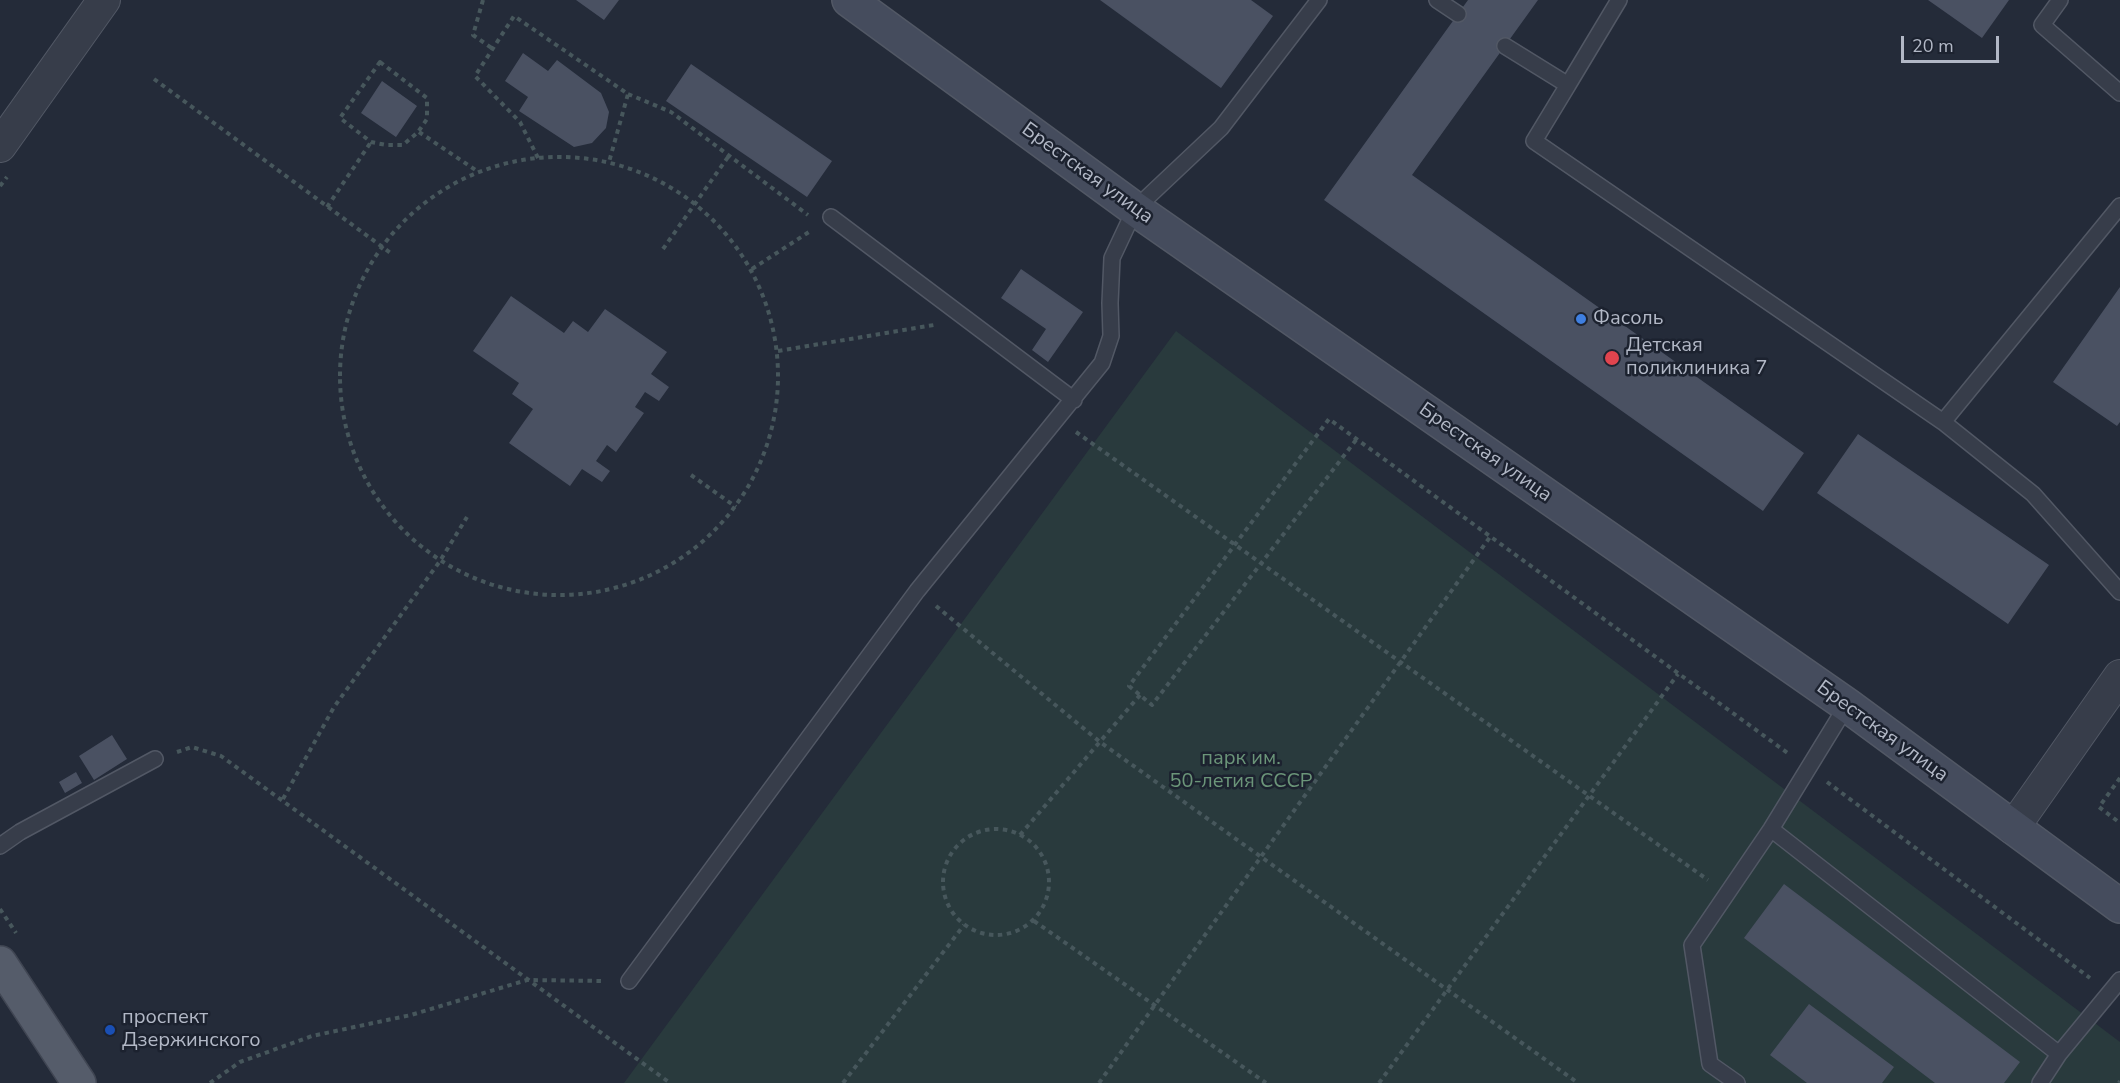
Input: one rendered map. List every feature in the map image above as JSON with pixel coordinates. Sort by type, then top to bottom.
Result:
[{"type":"main road","points":[[0,963],[79,1083]]},
{"type":"street","points":[[0,146],[104,0]]},
{"type":"street","name":"Брестская улица","points":[[849,0],[1135,209],[1847,705],[2120,906]]},
{"type":"street","points":[[2013,828],[2120,676]]},
{"type":"lane","points":[[629,981],[917,591],[1102,363],[1111,336],[1112,258],[1135,209],[1221,128],[1319,0]]},
{"type":"lane","points":[[1437,0],[1458,14]]},
{"type":"lane","points":[[1619,0],[1534,141],[1943,422],[2033,494],[2120,592]]},
{"type":"lane","points":[[2060,0],[2042,26],[2120,93]]},
{"type":"lane","points":[[1505,46],[1568,85]]},
{"type":"lane","points":[[1943,422],[2120,206]]},
{"type":"lane","points":[[825,221],[960,315],[1074,400]]},
{"type":"lane","points":[[1737,1083],[1710,1064],[1692,945],[1771,829],[1847,705]]},
{"type":"lane","points":[[0,846],[20,832],[155,759]]},
{"type":"lane","points":[[1771,829],[2059,1054]]},
{"type":"lane","points":[[2040,1083],[2059,1054],[2115,986]]},
{"type":"path","points":[[483,0],[473,36],[493,49]]},
{"type":"path","points":[[538,158],[520,122],[475,76],[514,16],[628,94],[671,112],[728,156],[825,221],[752,269]]},
{"type":"path","points":[[380,62],[427,98],[427,119],[418,132],[403,145],[371,142],[340,118],[380,62]]},
{"type":"path","points":[[154,79],[392,254]]},
{"type":"path","points":[[609,162],[628,94]]},
{"type":"path","points":[[418,132],[478,171]]},
{"type":"path","points":[[327,207],[371,142]]},
{"type":"path","points":[[574,156],[609,162],[656,178],[696,203],[728,234],[752,269],[769,309],[778,351],[778,406],[763,459],[736,507],[698,547],[651,576],[598,592],[543,596],[489,584],[440,561],[394,522],[361,473],[343,416],[340,357],[353,299],[381,247],[408,216],[441,190],[478,171],[507,162],[574,156]]},
{"type":"path","points":[[663,249],[728,156]]},
{"type":"path","points":[[778,351],[932,326],[960,315]]},
{"type":"path","points":[[1058,419],[1727,894]]},
{"type":"path","points":[[1356,440],[1152,705],[1129,686],[1329,419],[1808,768],[2115,986]]},
{"type":"path","points":[[691,475],[736,507]]},
{"type":"path","points":[[283,799],[334,707],[440,561],[467,517]]},
{"type":"path","points":[[1099,1083],[1490,537]]},
{"type":"path","points":[[917,591],[1100,742],[1578,1083]]},
{"type":"path","points":[[1379,1083],[1678,674]]},
{"type":"path","points":[[1020,835],[1140,695]]},
{"type":"path","points":[[155,759],[192,747],[221,756],[670,1083]]},
{"type":"path","points":[[2120,778],[2099,807],[2120,823]]},
{"type":"path","points":[[998,829],[1020,835],[1039,851],[1049,874],[1047,899],[1034,921],[1012,933],[987,935],[964,925],[949,908],[942,887],[945,865],[951,855],[957,846],[976,833],[998,829]]},
{"type":"path","points":[[1034,921],[1266,1083]]},
{"type":"path","points":[[843,1083],[964,925]]},
{"type":"path","points":[[210,1083],[240,1062],[312,1036],[411,1016],[527,980],[629,981]]},
{"type":"green space","name":"парк им. 50-летия СССР","points":[[1176,331],[2120,1042],[2120,1083],[624,1083]]},
{"type":"building","points":[[576,0],[619,0],[604,20]]},
{"type":"building","points":[[1100,0],[1251,0],[1273,16],[1221,88]]},
{"type":"building","points":[[1468,0],[1538,0],[1412,175],[1804,453],[1763,511],[1324,200]]},
{"type":"building","points":[[1928,0],[2009,0],[1982,38]]},
{"type":"building","points":[[523,53],[548,71],[557,60],[601,93],[609,112],[606,128],[592,143],[574,147],[519,111],[528,97],[505,81]]},
{"type":"building","points":[[691,64],[832,161],[807,197],[666,101]]},
{"type":"building","points":[[382,81],[417,106],[396,137],[361,113]]},
{"type":"building","points":[[1021,269],[1083,312],[1048,362],[1032,350],[1046,329],[1001,298]]},
{"type":"building","points":[[2120,287],[2120,422],[2117,426],[2053,382]]},
{"type":"building","points":[[511,296],[564,333],[573,321],[588,332],[605,309],[667,352],[651,374],[669,387],[659,401],[645,392],[635,407],[644,413],[616,452],[607,445],[596,461],[610,471],[602,482],[582,469],[570,486],[509,443],[533,409],[512,394],[519,383],[473,351]]},
{"type":"building","points":[[1858,434],[2049,565],[2008,624],[1817,493]]},
{"type":"building","points":[[112,735],[127,759],[94,780],[79,756]]},
{"type":"building","points":[[76,772],[82,783],[65,793],[59,782]]},
{"type":"building","points":[[1784,884],[2020,1062],[2004,1083],[1935,1083],[1744,938]]},
{"type":"building","points":[[1809,1004],[1894,1067],[1882,1083],[1807,1083],[1770,1055]]},
{"type":"place","name":"Фасоль","points":[[1581,319]]},
{"type":"place","name":"Детская поликлиника 7","points":[[1612,358]]},
{"type":"place","name":"проспект Дзержинского","points":[[110,1030]]}]
